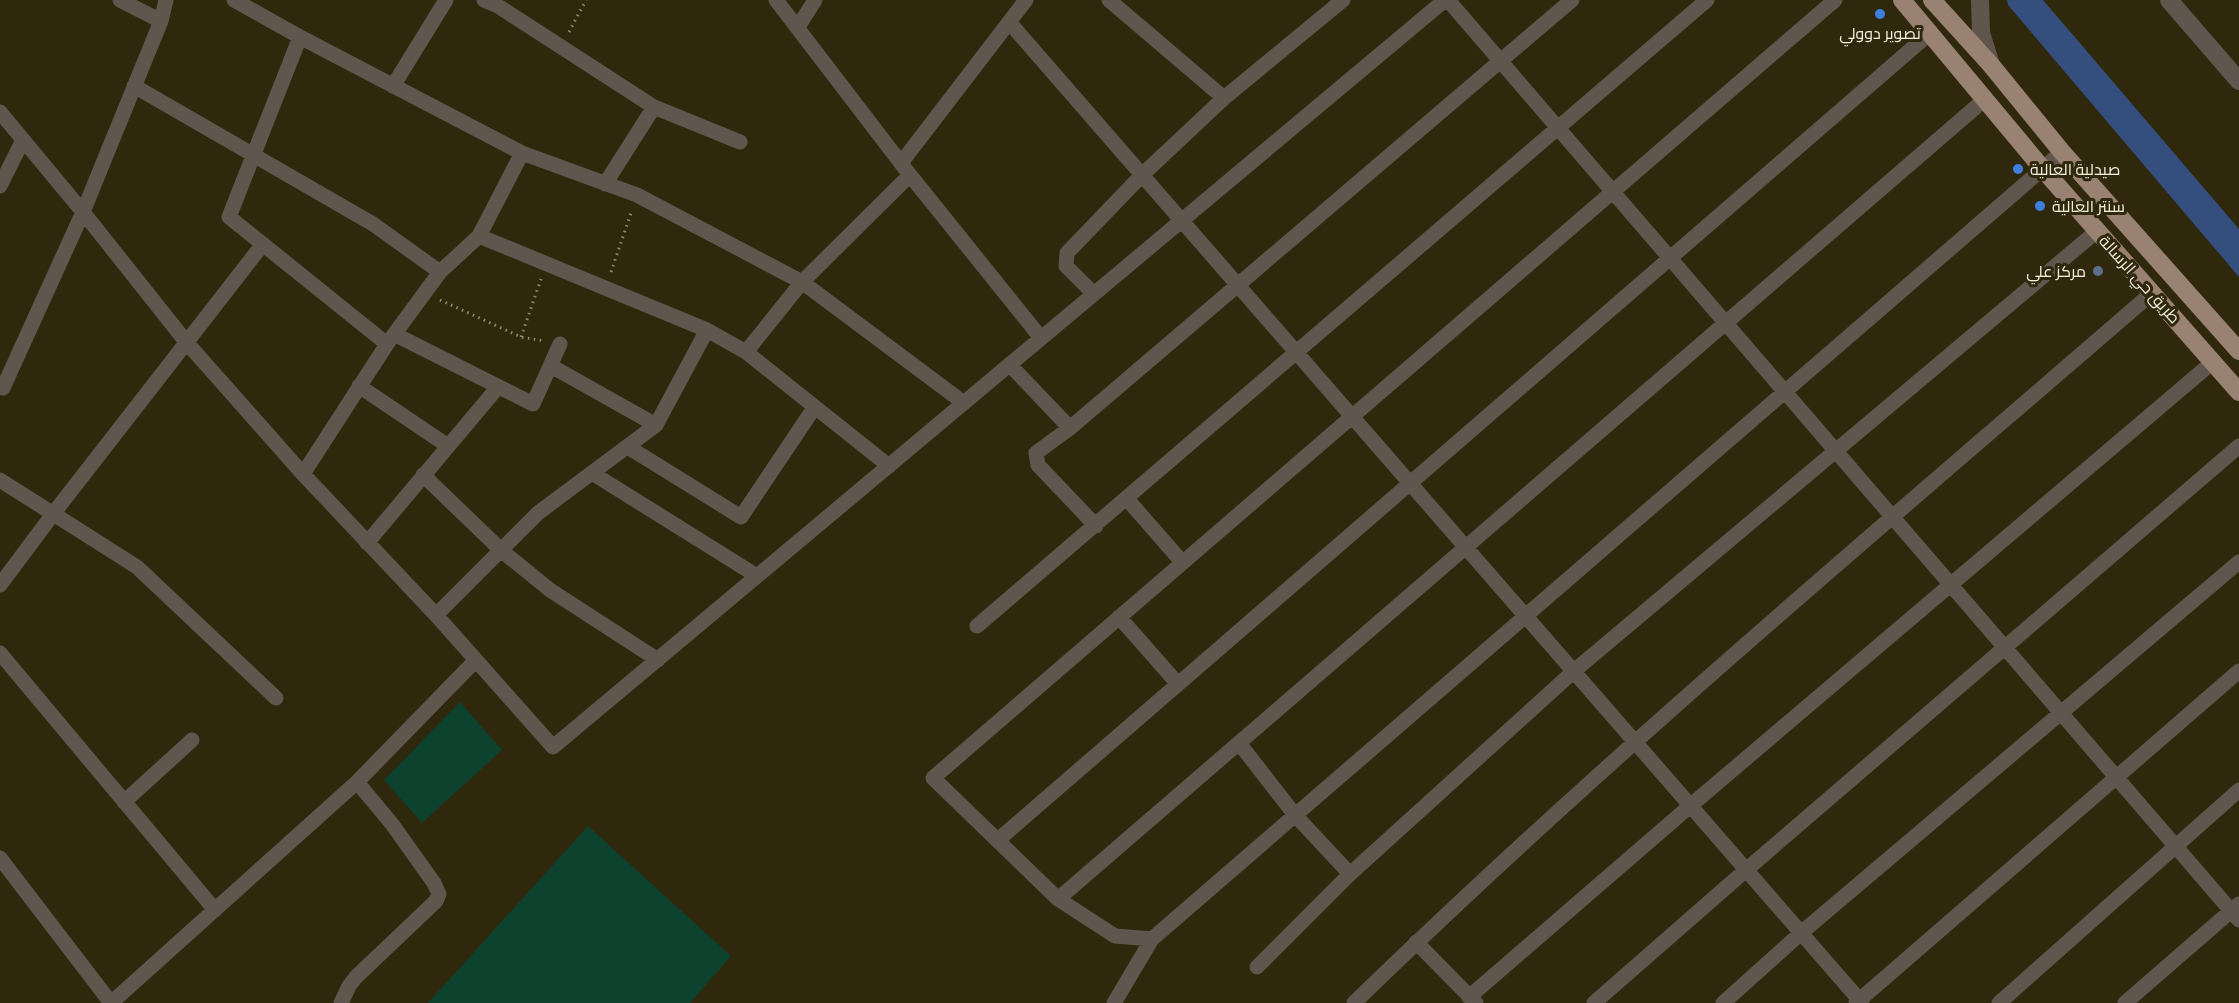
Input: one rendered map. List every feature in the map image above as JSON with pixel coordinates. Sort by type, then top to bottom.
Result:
[{"type":"main road","name":"طريق حي الرسالة","points":[[1902,0],[2042,168],[2239,392]]},
{"type":"main road","name":"طريق حي الرسالة","points":[[1932,0],[1991,66],[2062,152],[2239,351]]},
{"type":"street","points":[[120,0],[161,21]]},
{"type":"street","points":[[3,388],[83,212],[161,21],[166,0]]},
{"type":"street","points":[[234,0],[522,153],[637,195],[802,282],[964,403]]},
{"type":"street","points":[[393,86],[446,0]]},
{"type":"street","points":[[776,0],[905,169],[1041,338]]},
{"type":"street","points":[[798,27],[815,0]]},
{"type":"street","points":[[746,352],[802,282],[905,169],[1026,0]]},
{"type":"street","points":[[1094,294],[1066,266],[1067,253],[1142,175],[1224,98],[1343,0]]},
{"type":"street","points":[[0,112],[187,343],[303,474],[436,615],[553,747],[1446,0],[2116,777],[2236,912],[2125,1003]]},
{"type":"street","points":[[1096,526],[1038,465],[1036,453],[1070,428],[1572,0]]},
{"type":"street","points":[[977,626],[1707,0]]},
{"type":"street","points":[[1152,939],[1115,936],[1058,899],[933,778],[1835,0]]},
{"type":"street","points":[[1980,0],[1981,33],[1991,66]]},
{"type":"street","points":[[494,2],[654,107],[740,142]]},
{"type":"street","points":[[2173,2],[2239,81]]},
{"type":"street","points":[[1120,3],[1224,98]]},
{"type":"street","points":[[1009,22],[1859,1002],[2239,671]]},
{"type":"street","points":[[998,840],[1930,33]]},
{"type":"street","points":[[300,37],[228,216],[390,339],[533,404],[560,344]]},
{"type":"street","points":[[134,86],[374,224],[440,272]]},
{"type":"street","points":[[1058,899],[1984,100]]},
{"type":"street","points":[[605,184],[654,107]]},
{"type":"street","points":[[0,186],[23,140]]},
{"type":"street","points":[[1114,1003],[1152,939],[2062,152]]},
{"type":"street","points":[[303,474],[390,339],[424,293],[440,272],[479,236],[522,153]]},
{"type":"street","points":[[1257,967],[1350,874],[1574,671],[2097,231]]},
{"type":"street","points":[[479,236],[707,330],[746,352],[890,466]]},
{"type":"street","points":[[0,585],[263,244]]},
{"type":"street","points":[[1354,1003],[1416,942],[1635,741],[2152,292]]},
{"type":"street","points":[[436,615],[538,513],[656,425],[707,330]]},
{"type":"street","points":[[1416,942],[1472,1000],[1690,806],[2214,361]]},
{"type":"street","points":[[1010,364],[1070,428]]},
{"type":"street","points":[[551,366],[656,425]]},
{"type":"street","points":[[359,386],[448,446]]},
{"type":"street","points":[[367,543],[498,387]]},
{"type":"street","points":[[628,447],[741,517],[814,408]]},
{"type":"street","points":[[1594,1003],[2239,446]]},
{"type":"street","points":[[592,473],[757,576]]},
{"type":"street","points":[[423,475],[502,551],[550,590],[658,660]]},
{"type":"street","points":[[0,480],[137,567],[276,698]]},
{"type":"street","points":[[1127,499],[1182,562]]},
{"type":"street","points":[[1723,1003],[1801,933],[2239,562]]},
{"type":"street","points":[[1119,617],[1178,684]]},
{"type":"street","points":[[0,653],[215,910]]},
{"type":"street","points":[[0,858],[111,1003],[357,782],[475,661]]},
{"type":"street","points":[[124,802],[192,740]]},
{"type":"street","points":[[1239,743],[1295,815],[1350,874]]},
{"type":"street","points":[[341,1003],[348,986],[356,977],[436,901],[439,894],[434,883],[392,824],[357,782]]},
{"type":"street","points":[[1999,1003],[2239,790]]},
{"type":"path","points":[[562,47],[586,0]]},
{"type":"path","points":[[605,288],[637,195]]},
{"type":"path","points":[[521,337],[546,264]]},
{"type":"path","points":[[424,293],[521,337],[560,344]]},
{"type":"green space","points":[[460,702],[502,750],[422,823],[384,780]]},
{"type":"green space","points":[[588,826],[731,956],[690,1003],[428,1003]]},
{"type":"water","points":[[2007,0],[2043,0],[2239,229],[2239,277],[2008,5]]},
{"type":"place","name":"تصوير دوولي","points":[[1880,14]]},
{"type":"place","name":"صيدلية العالية","points":[[2018,169]]},
{"type":"place","name":"سنتر العالية","points":[[2040,206]]},
{"type":"place","name":"مركز علي","points":[[2098,271]]}]
